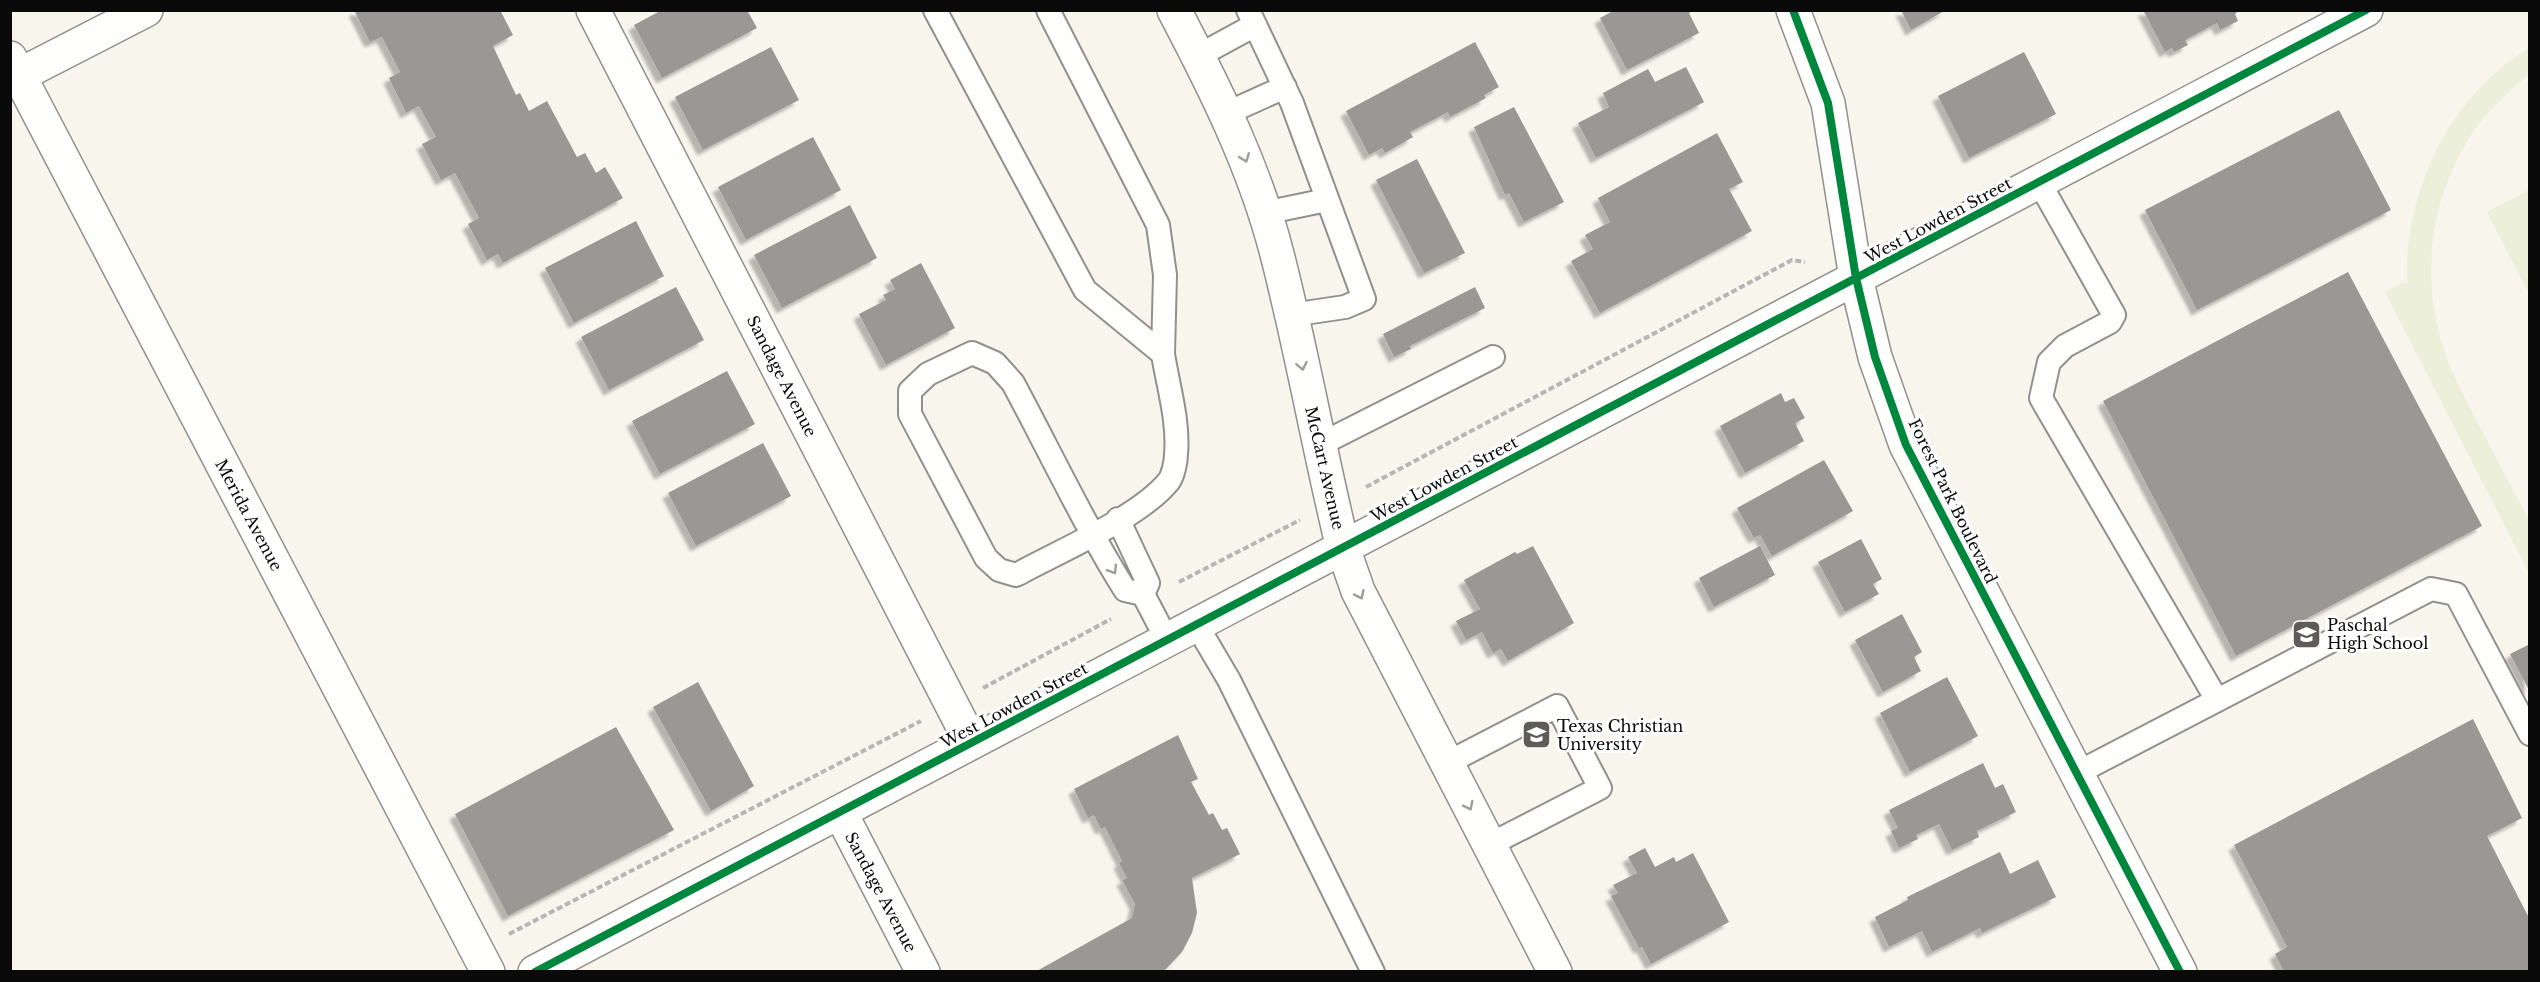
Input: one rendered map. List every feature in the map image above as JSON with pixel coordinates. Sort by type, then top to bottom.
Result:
[{"type":"street","points":[[13,71],[146,10]]},
{"type":"street","name":"Sandage Avenue","points":[[593,10],[971,742]]},
{"type":"street","name":"McCart Avenue","points":[[1174,10],[1245,156],[1277,252],[1342,548],[1358,591],[1554,972]]},
{"type":"street","name":"Forest Park Boulevard","points":[[1793,10],[1828,103],[1856,278],[1875,357],[1906,445],[2180,972]]},
{"type":"street","name":"West Lowden Street","points":[[535,972],[2366,10]]},
{"type":"street","name":"Merida Avenue","points":[[13,71],[489,972]]},
{"type":"street","name":"Sandage Avenue","points":[[840,812],[923,972]]},
{"type":"lane","points":[[935,10],[1084,290],[1163,354]]},
{"type":"lane","points":[[1048,10],[1158,225],[1166,275],[1163,354],[1176,429],[1176,456],[1170,479],[1140,507],[1119,519],[1093,533],[1016,574],[999,570],[986,558],[910,414],[910,391],[928,374],[972,353],[995,363],[1012,384],[1093,533],[1125,590],[1143,594],[1167,640]]},
{"type":"lane","points":[[1198,56],[1251,18],[1285,87],[1364,299],[1345,307],[1291,315]]},
{"type":"lane","points":[[1225,114],[1285,87]]},
{"type":"lane","points":[[2039,182],[2114,315],[2110,322],[2065,346],[2049,362],[2042,398],[2217,700]]},
{"type":"lane","points":[[1264,213],[1327,200]]},
{"type":"lane","points":[[1319,446],[1493,357]]},
{"type":"lane","points":[[1119,519],[1148,583],[1143,594]]},
{"type":"lane","points":[[2077,773],[2431,589],[2456,594],[2529,734]]},
{"type":"lane","points":[[1196,624],[1229,680],[1373,972]]},
{"type":"lane","points":[[1447,763],[1557,706],[1590,768],[1600,788],[1489,845]]},
{"type":"green space","points":[[2529,48],[2529,74],[2500,100],[2475,129],[2458,159],[2445,190],[2436,222],[2432,254],[2432,287],[2436,320],[2445,352],[2458,384],[2528,518],[2531,541],[2529,573],[2385,292],[2405,282],[2407,285],[2408,250],[2423,182],[2454,120],[2476,92],[2501,68]]},
{"type":"green space","points":[[2529,190],[2529,294],[2487,212]]},
{"type":"building","points":[[354,10],[500,10],[513,35],[493,46],[516,95],[520,93],[529,111],[547,101],[577,157],[585,153],[596,173],[605,167],[623,198],[503,263],[498,254],[487,260],[468,224],[479,218],[455,173],[441,180],[422,144],[436,137],[419,106],[406,113],[389,78],[400,72],[382,37],[370,42]]},
{"type":"building","points":[[662,10],[747,10],[757,28],[662,78],[634,25]]},
{"type":"building","points":[[1615,10],[1694,10],[1689,13],[1699,33],[1627,70],[1600,18]]},
{"type":"building","points":[[1901,10],[1946,10],[1911,30]]},
{"type":"building","points":[[2143,10],[2240,10],[2235,14],[2238,21],[2220,30],[2217,23],[2185,40],[2188,45],[2174,52],[2172,48],[2165,52]]},
{"type":"building","points":[[1475,42],[1499,87],[1484,95],[1486,98],[1450,117],[1448,112],[1410,132],[1413,137],[1385,153],[1382,148],[1369,155],[1346,111]]},
{"type":"building","points":[[771,47],[799,100],[703,150],[675,97]]},
{"type":"building","points":[[2024,52],[2056,114],[1969,158],[1938,96]]},
{"type":"building","points":[[1686,67],[1704,102],[1596,158],[1578,123],[1609,107],[1603,93],[1648,69],[1655,82]]},
{"type":"building","points":[[1514,107],[1564,202],[1524,222],[1509,193],[1505,195],[1474,127]]},
{"type":"building","points":[[2339,110],[2391,210],[2197,310],[2145,210]]},
{"type":"building","points":[[1717,133],[1743,182],[1729,189],[1752,231],[1600,313],[1571,261],[1593,249],[1585,235],[1610,222],[1598,198]]},
{"type":"building","points":[[813,137],[841,190],[746,240],[718,187]]},
{"type":"building","points":[[1417,159],[1465,253],[1424,273],[1376,180]]},
{"type":"building","points":[[850,205],[877,258],[782,308],[754,255]]},
{"type":"building","points":[[636,221],[664,276],[574,323],[545,268]]},
{"type":"building","points":[[921,263],[955,328],[886,365],[859,314],[886,300],[883,295],[895,289],[890,280]]},
{"type":"building","points":[[2348,272],[2482,526],[2236,656],[2103,401]]},
{"type":"building","points":[[676,287],[704,340],[609,390],[581,337]]},
{"type":"building","points":[[1475,287],[1485,308],[1410,346],[1411,349],[1394,357],[1383,334]]},
{"type":"building","points":[[727,371],[755,424],[660,474],[632,421]]},
{"type":"building","points":[[1781,393],[1785,402],[1794,398],[1805,418],[1795,423],[1804,441],[1745,473],[1720,426]]},
{"type":"building","points":[[763,443],[791,496],[696,546],[668,493]]},
{"type":"building","points":[[1824,460],[1853,511],[1772,556],[1760,535],[1754,538],[1737,508]]},
{"type":"building","points":[[1861,539],[1882,579],[1873,584],[1879,594],[1845,612],[1818,562]]},
{"type":"building","points":[[1533,546],[1574,623],[1508,661],[1501,649],[1493,653],[1482,632],[1466,640],[1456,621],[1480,609],[1464,580],[1515,552],[1517,554]]},
{"type":"building","points":[[1760,546],[1775,575],[1714,607],[1699,578]]},
{"type":"building","points":[[1902,614],[1922,652],[1914,657],[1921,671],[1883,692],[1855,640]]},
{"type":"building","points":[[2530,644],[2530,692],[2510,654]]},
{"type":"building","points":[[1947,677],[1978,736],[1910,772],[1880,713]]},
{"type":"building","points":[[698,682],[754,786],[711,811],[653,707]]},
{"type":"building","points":[[2473,719],[2522,818],[2487,836],[2530,920],[2530,972],[2284,972],[2275,954],[2287,947],[2234,845]]},
{"type":"building","points":[[616,727],[674,830],[508,916],[455,814]]},
{"type":"building","points":[[1178,735],[1198,779],[1191,782],[1209,815],[1213,813],[1222,830],[1227,828],[1240,854],[1192,878],[1197,913],[1192,933],[1182,952],[1163,972],[1035,972],[1132,918],[1135,904],[1122,880],[1127,878],[1119,863],[1122,861],[1105,827],[1101,829],[1094,815],[1088,818],[1074,789]]},
{"type":"building","points":[[1983,763],[1995,788],[2003,784],[2016,812],[1977,831],[1979,837],[1952,850],[1939,824],[1916,835],[1918,839],[1899,848],[1891,831],[1898,828],[1889,810]]},
{"type":"building","points":[[1645,848],[1655,867],[1674,857],[1676,862],[1693,853],[1729,922],[1651,964],[1642,947],[1639,948],[1611,896],[1618,893],[1613,885],[1637,873],[1628,857]]},
{"type":"building","points":[[2000,852],[2010,874],[2038,860],[2056,897],[1982,933],[1980,928],[1932,952],[1922,931],[1889,947],[1875,917],[1908,900],[1907,897]]},
{"type":"cycle path","points":[[1793,10],[1828,103],[1856,278],[1875,357],[1906,445],[2180,972]]},
{"type":"cycle path","points":[[535,972],[2366,10]]},
{"type":"place","name":"Paschal High School","points":[[2306,634]]},
{"type":"place","name":"Texas Christian University","points":[[1536,735]]}]
